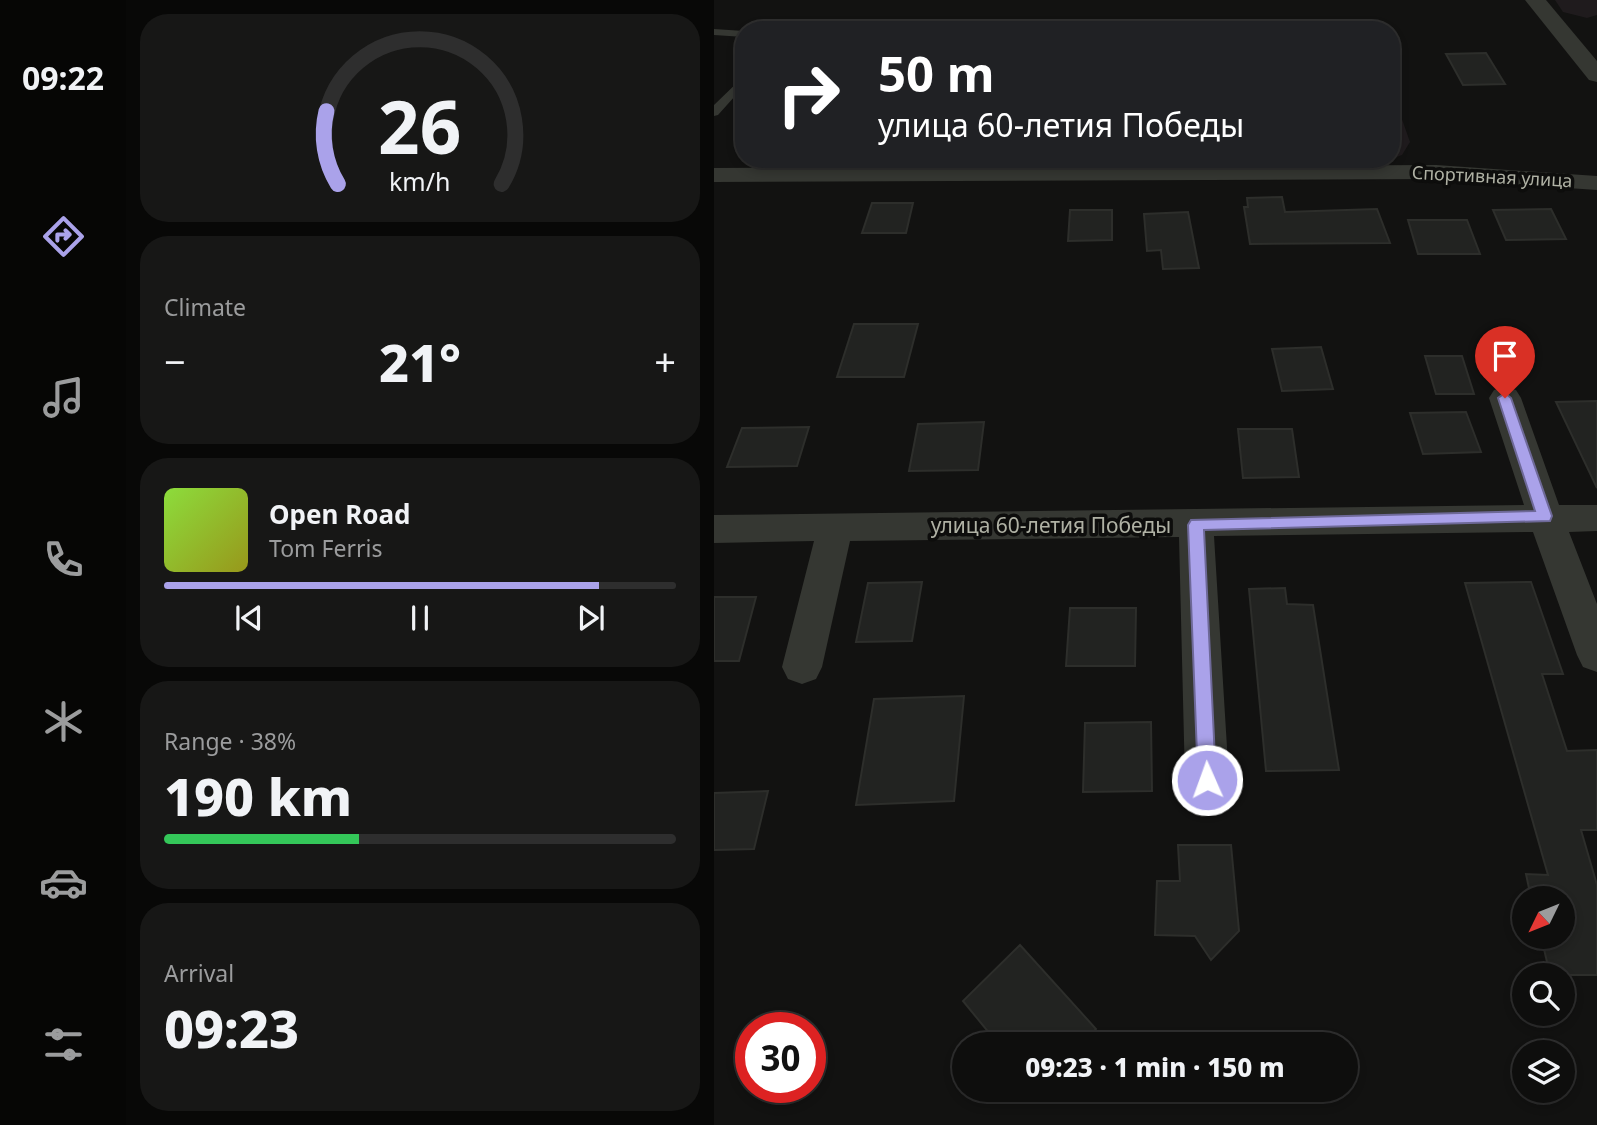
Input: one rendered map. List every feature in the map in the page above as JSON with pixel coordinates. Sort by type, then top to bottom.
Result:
[{"type":"street","points":[[1535,0],[1597,75]]},
{"type":"street","name":"Спортивная улица","points":[[714,175],[885,168]]},
{"type":"street","name":"Спортивная улица","points":[[1101,168],[1436,172],[1597,183]]},
{"type":"street","points":[[1505,398],[1545,516],[1597,655]]},
{"type":"street","name":"улица 60-летия Победы","points":[[714,529],[1196,525],[1545,516],[1597,518]]},
{"type":"street","points":[[1196,525],[1207,780]]},
{"type":"street","points":[[802,667],[835,527]]},
{"type":"lane","points":[[714,32],[735,33]]},
{"type":"lane","points":[[714,112],[735,89]]},
{"type":"shaded area","points":[[1555,0],[1597,0],[1597,15],[1587,18],[1563,12]]},
{"type":"shaded area","points":[[1400,114],[1410,142],[1400,156]]},
{"type":"building","points":[[1486,53],[1505,84],[1463,85],[1446,54]]},
{"type":"building","points":[[1282,197],[1285,212],[1377,209],[1390,243],[1250,244],[1244,207],[1248,207],[1247,198]]},
{"type":"building","points":[[872,203],[913,203],[906,233],[862,233]]},
{"type":"building","points":[[1551,209],[1566,239],[1506,240],[1493,210]]},
{"type":"building","points":[[1070,210],[1112,210],[1112,240],[1068,241]]},
{"type":"building","points":[[1188,212],[1199,268],[1163,269],[1161,250],[1147,251],[1144,214]]},
{"type":"building","points":[[1408,220],[1467,220],[1480,254],[1418,254]]},
{"type":"building","points":[[854,324],[918,324],[904,377],[837,377]]},
{"type":"building","points":[[1321,347],[1333,389],[1282,391],[1272,349]]},
{"type":"building","points":[[1425,356],[1462,356],[1474,394],[1436,394]]},
{"type":"building","points":[[1597,401],[1597,488],[1556,402]]},
{"type":"building","points":[[1466,412],[1481,452],[1423,454],[1410,413]]},
{"type":"building","points":[[984,422],[978,470],[909,471],[918,424]]},
{"type":"building","points":[[809,427],[797,466],[727,467],[742,428]]},
{"type":"building","points":[[1238,429],[1292,429],[1299,477],[1243,478]]},
{"type":"building","points":[[922,582],[912,641],[856,642],[868,583]]},
{"type":"building","points":[[1531,582],[1563,674],[1542,674],[1567,751],[1597,750],[1597,830],[1581,830],[1597,885],[1597,975],[1575,975],[1575,963],[1547,963],[1544,949],[1575,949],[1575,886],[1528,886],[1526,874],[1548,875],[1465,583]]},
{"type":"building","points":[[1285,588],[1287,604],[1313,605],[1339,770],[1266,771],[1249,589]]},
{"type":"building","points":[[714,597],[756,597],[739,661],[714,661]]},
{"type":"building","points":[[1070,608],[1136,608],[1135,666],[1066,666]]},
{"type":"building","points":[[964,696],[954,801],[856,805],[874,699]]},
{"type":"building","points":[[1151,722],[1152,791],[1083,792],[1085,723]]},
{"type":"building","points":[[768,791],[754,849],[714,850],[714,793]]},
{"type":"building","points":[[1178,845],[1231,845],[1239,931],[1211,960],[1195,936],[1155,935],[1157,881],[1180,881]]},
{"type":"building","points":[[1020,945],[1096,1029],[1093,1032],[988,1032],[963,1001]]},
{"type":"route","points":[[1207,780],[1196,525],[1545,516],[1505,398]]}]
